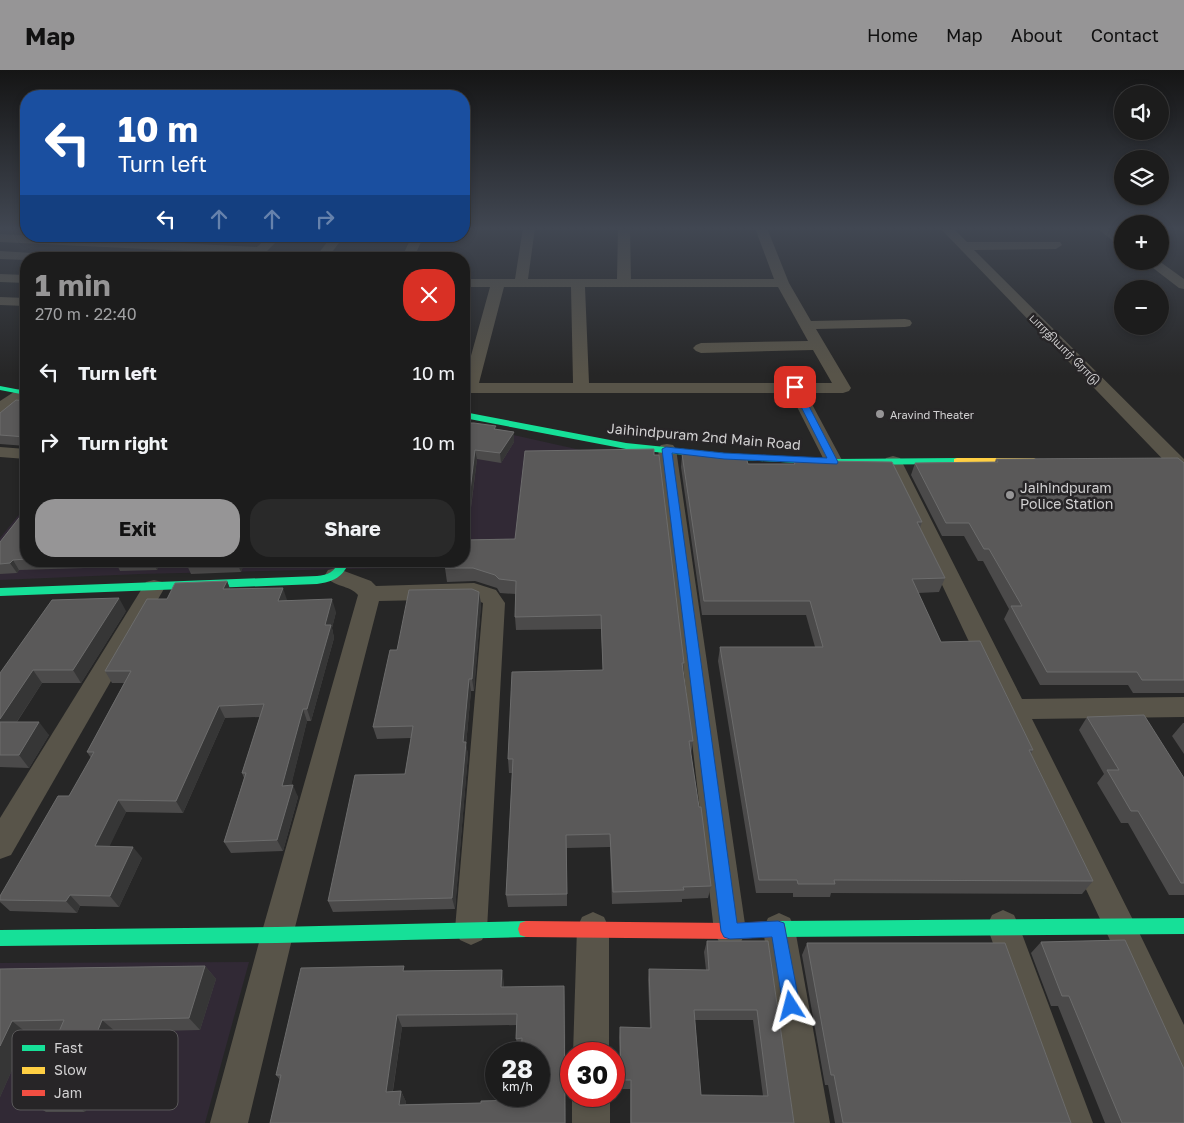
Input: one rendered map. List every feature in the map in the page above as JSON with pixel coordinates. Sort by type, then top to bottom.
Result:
[{"type":"street","points":[[521,283],[522,277]]},
{"type":"street","points":[[624,277],[624,283]]},
{"type":"street","points":[[470,388],[843,388],[780,277]]},
{"type":"street","name":"பாரதியார் ரோடு","points":[[994,277],[1181,464]]},
{"type":"street","points":[[1173,277],[1184,285]]},
{"type":"street","points":[[0,278],[20,279]]},
{"type":"street","points":[[0,292],[20,281]]},
{"type":"street","points":[[470,283],[782,283]]},
{"type":"street","points":[[470,378],[498,283]]},
{"type":"street","points":[[578,283],[581,388]]},
{"type":"street","points":[[0,301],[20,302]]},
{"type":"street","points":[[807,325],[905,323]]},
{"type":"street","points":[[701,348],[818,345]]},
{"type":"street","points":[[795,387],[834,462]]},
{"type":"street","points":[[0,388],[20,392]]},
{"type":"street","points":[[0,408],[20,396]]},
{"type":"street","name":"Jaihindpuram 2nd Main Road","points":[[470,415],[557,434],[626,446],[724,456],[834,462],[1049,461]]},
{"type":"street","points":[[666,449],[730,931]]},
{"type":"street","points":[[0,452],[20,454]]},
{"type":"street","points":[[1156,461],[1181,464]]},
{"type":"street","points":[[893,462],[1120,928],[1184,1065]]},
{"type":"street","points":[[0,592],[317,580],[328,579],[340,568],[370,594]]},
{"type":"street","points":[[0,845],[154,587]]},
{"type":"street","points":[[370,594],[474,591],[485,593],[494,602],[471,929]]},
{"type":"street","points":[[229,1123],[277,935],[370,594]]},
{"type":"street","points":[[1013,708],[1184,707]]},
{"type":"street","points":[[1138,708],[1153,732]]},
{"type":"street","points":[[0,938],[277,935],[471,929],[593,928],[730,931],[1002,926],[1120,928],[1184,926]]},
{"type":"street","points":[[1002,926],[1074,1123]]},
{"type":"street","points":[[591,1042],[593,928]]},
{"type":"street","points":[[778,929],[811,1123]]},
{"type":"street","points":[[591,1107],[591,1123]]},
{"type":"shaded area","points":[[470,425],[585,451],[590,563],[470,566]]},
{"type":"shaded area","points":[[20,513],[20,567],[426,567],[140,574],[0,580],[0,538]]},
{"type":"shaded area","points":[[249,962],[205,1123],[0,1123],[0,963]]},
{"type":"building","points":[[16,400],[20,400],[20,437],[0,435],[0,413]]},
{"type":"building","points":[[470,423],[496,426],[494,429],[514,432],[500,453],[475,450],[470,491]]},
{"type":"building","points":[[654,449],[654,455],[659,455],[684,663],[682,663],[693,741],[689,741],[699,807],[701,807],[711,886],[683,887],[684,890],[613,892],[610,834],[566,835],[567,894],[506,895],[513,759],[508,759],[512,672],[603,670],[601,615],[515,617],[516,581],[499,579],[495,575],[473,568],[445,568],[470,567],[470,540],[515,539],[525,451]]},
{"type":"building","points":[[682,454],[746,457],[748,464],[795,464],[794,462],[820,461],[892,462],[922,522],[917,522],[945,578],[912,579],[941,642],[980,641],[1033,750],[1029,750],[1093,881],[834,880],[835,884],[798,884],[797,880],[759,880],[720,647],[823,647],[810,601],[704,601]]},
{"type":"building","points":[[1178,458],[1184,463],[1184,680],[1142,680],[1137,672],[1047,672],[1011,606],[1022,606],[989,549],[984,549],[969,523],[946,523],[915,463],[998,462],[996,459]]},
{"type":"building","points":[[20,517],[20,559],[0,564],[0,542]]},
{"type":"building","points":[[227,581],[223,589],[283,588],[278,601],[332,599],[325,625],[331,625],[307,709],[303,709],[282,786],[293,785],[277,840],[224,842],[246,773],[242,773],[264,704],[219,706],[176,801],[118,800],[95,846],[133,847],[110,896],[70,895],[66,901],[0,900],[0,896],[58,796],[69,796],[94,752],[87,752],[131,671],[105,671],[147,599],[167,599],[175,583]]},
{"type":"building","points":[[472,589],[479,592],[472,679],[469,679],[463,742],[466,742],[452,898],[328,901],[355,775],[405,774],[413,726],[373,727],[390,650],[397,650],[409,590]]},
{"type":"building","points":[[119,598],[73,670],[33,670],[0,719],[0,673],[52,600]]},
{"type":"building","points":[[1144,715],[1184,778],[1184,883],[1181,883],[1138,811],[1131,811],[1107,770],[1119,770],[1087,717]]},
{"type":"building","points":[[0,722],[39,722],[19,755],[0,755]]},
{"type":"building","points":[[1125,940],[1184,1069],[1184,1123],[1122,1123],[1069,996],[1062,996],[1041,942]]},
{"type":"building","points":[[707,941],[768,941],[794,1123],[631,1123],[631,1080],[625,1080],[625,1042],[620,1042],[620,1027],[651,1028],[649,969],[709,970]],"holes":[[[694,1010],[757,1010],[768,1096],[701,1095]]]},
{"type":"building","points":[[807,943],[1005,943],[1071,1123],[843,1123],[834,1075],[831,1075]]},
{"type":"building","points":[[205,966],[189,1018],[102,1020],[98,1030],[60,1030],[64,1020],[12,1021],[0,1046],[0,969]]},
{"type":"building","points":[[404,966],[403,971],[502,970],[501,987],[564,986],[564,1042],[560,1042],[560,1107],[565,1107],[565,1123],[270,1123],[281,1075],[276,1075],[301,968]],"holes":[[[517,1014],[516,1039],[522,1038],[522,1042],[550,1042],[550,1107],[485,1107],[485,1101],[481,1101],[481,1103],[399,1105],[401,1091],[386,1092],[397,1015]]]},
{"type":"traffic: fast","points":[[0,388],[20,392]]},
{"type":"traffic: fast","points":[[470,416],[626,446],[724,456],[834,462],[957,461]]},
{"type":"traffic: fast","points":[[0,592],[317,580],[327,579],[337,573],[342,567]]},
{"type":"traffic: fast","points":[[778,929],[1184,926]]},
{"type":"traffic: fast","points":[[0,938],[277,935],[526,929]]},
{"type":"traffic: slow","points":[[957,461],[1034,461]]},
{"type":"traffic: jam","points":[[526,929],[730,931],[778,929]]},
{"type":"place","name":"Aravind Theater","points":[[880,414]]},
{"type":"place","name":"Jaihindpuram Police Station","points":[[1010,495]]},
{"type":"route","points":[[791,1006],[778,929],[730,931],[666,449],[724,456],[834,462],[795,387]]}]
